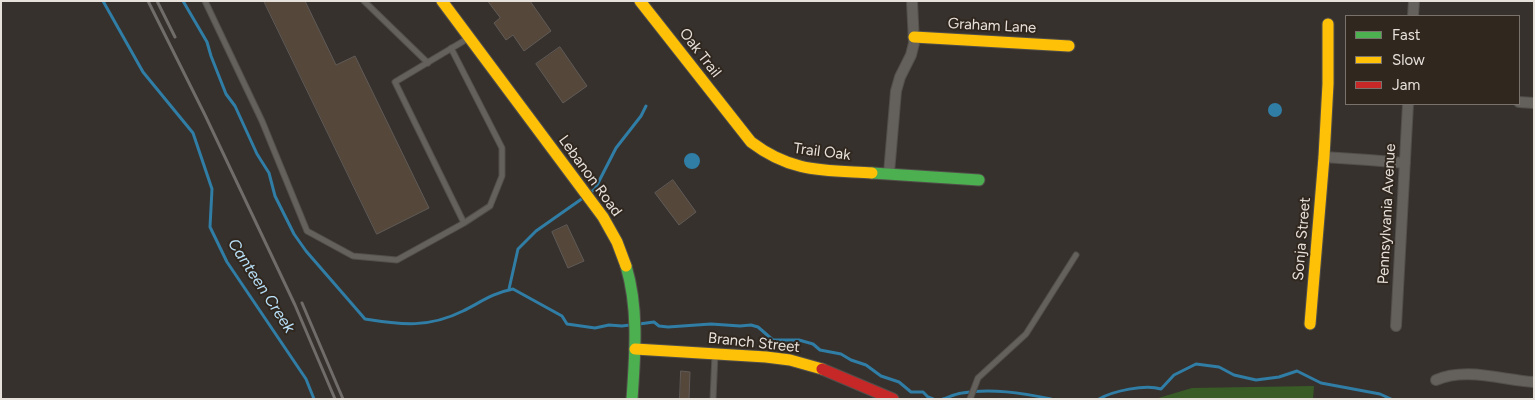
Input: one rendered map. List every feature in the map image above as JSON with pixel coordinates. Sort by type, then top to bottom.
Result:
[{"type":"street","name":"Lebanon Road","points":[[442,1],[603,217],[614,237],[624,258],[631,284],[636,322],[632,399]]},
{"type":"street","name":"Oak Trail","points":[[640,1],[736,123]]},
{"type":"street","points":[[912,1],[914,37],[911,55],[900,77],[896,91],[889,174],[979,180]]},
{"type":"street","points":[[1413,15],[1414,1]]},
{"type":"street","name":"Sonja Street","points":[[1310,324],[1324,157],[1328,84],[1326,72],[1329,47],[1328,24]]},
{"type":"street","name":"Graham Lane","points":[[914,37],[1069,46]]},
{"type":"street","points":[[1520,102],[1534,103]]},
{"type":"street","name":"Pennsylvania Avenue","points":[[1396,326],[1408,105]]},
{"type":"street","name":"Trail Oak","points":[[736,123],[751,142],[764,152],[789,165],[808,169],[889,174]]},
{"type":"street","points":[[1324,157],[1405,163]]},
{"type":"street","name":"Branch Street","points":[[635,349],[766,356],[790,360],[814,366],[894,399]]},
{"type":"street","points":[[1436,380],[1454,374],[1534,382]]},
{"type":"lane","points":[[205,1],[262,122],[307,231],[353,256],[397,260],[464,223],[490,206],[502,176],[502,148],[451,48]]},
{"type":"lane","points":[[364,1],[428,63]]},
{"type":"lane","points":[[464,223],[395,82],[470,38]]},
{"type":"lane","points":[[970,399],[978,378],[1026,334],[1076,255]]},
{"type":"lane","points":[[713,399],[715,354]]},
{"type":"green space","points":[[1314,386],[1313,399],[1155,399],[1192,388]]},
{"type":"water","points":[[1272,103],[1278,103],[1282,110],[1278,117],[1272,117],[1268,113],[1268,107]]},
{"type":"water","points":[[692,153],[700,161],[692,169],[684,161]]},
{"type":"building","points":[[264,1],[305,1],[336,65],[355,56],[429,208],[377,234]]},
{"type":"building","points":[[488,1],[530,1],[551,31],[524,51],[513,35],[506,40],[494,23],[500,18]]},
{"type":"building","points":[[560,47],[587,86],[563,103],[536,64]]},
{"type":"building","points":[[673,180],[696,212],[679,225],[655,193]]},
{"type":"building","points":[[567,225],[584,261],[568,268],[552,232]]},
{"type":"building","points":[[681,371],[690,372],[689,399],[680,399]]},
{"type":"waterway","name":"Canteen Creek","points":[[103,1],[143,72],[193,133],[212,189],[210,227],[227,262],[306,379],[314,399]]},
{"type":"waterway","points":[[183,1],[207,42],[226,94],[235,106],[257,154],[269,173],[275,196],[294,234],[306,251],[365,319],[403,324],[427,323],[451,316],[493,295],[513,289],[562,316],[567,324],[595,328],[609,325],[630,325]]},
{"type":"waterway","points":[[590,193],[595,189],[616,148],[641,116],[646,106]]},
{"type":"waterway","points":[[509,289],[518,249],[536,231],[583,198]]},
{"type":"waterway","points":[[639,324],[654,322],[659,326],[668,327],[711,324],[751,325],[758,327],[773,340],[799,340],[813,344],[820,350],[841,354],[866,365],[881,376],[899,382],[911,392],[923,392],[933,399]]},
{"type":"waterway","points":[[1099,399],[1112,393],[1129,389],[1147,387],[1161,389],[1174,375],[1196,364],[1219,367],[1234,375],[1256,380],[1279,377],[1297,371],[1321,383],[1380,394],[1391,399]]},
{"type":"waterway","points":[[943,399],[959,393],[984,391],[1018,393],[1051,399]]},
{"type":"railway","points":[[148,1],[205,115],[295,305],[335,399]]},
{"type":"railway","points":[[157,1],[175,37]]},
{"type":"railway","points":[[302,303],[343,399]]},
{"type":"traffic: fast","points":[[872,173],[979,180]]},
{"type":"traffic: fast","points":[[626,266],[633,299],[635,332],[632,399]]},
{"type":"traffic: slow","points":[[442,1],[603,217],[617,242],[626,266]]},
{"type":"traffic: slow","points":[[640,1],[751,142],[780,160],[794,165],[823,170],[872,173]]},
{"type":"traffic: slow","points":[[1310,324],[1324,157],[1328,84],[1328,24]]},
{"type":"traffic: slow","points":[[914,37],[1069,46]]},
{"type":"traffic: slow","points":[[635,349],[766,357],[790,360],[822,369]]},
{"type":"traffic: jam","points":[[822,369],[893,399]]}]
